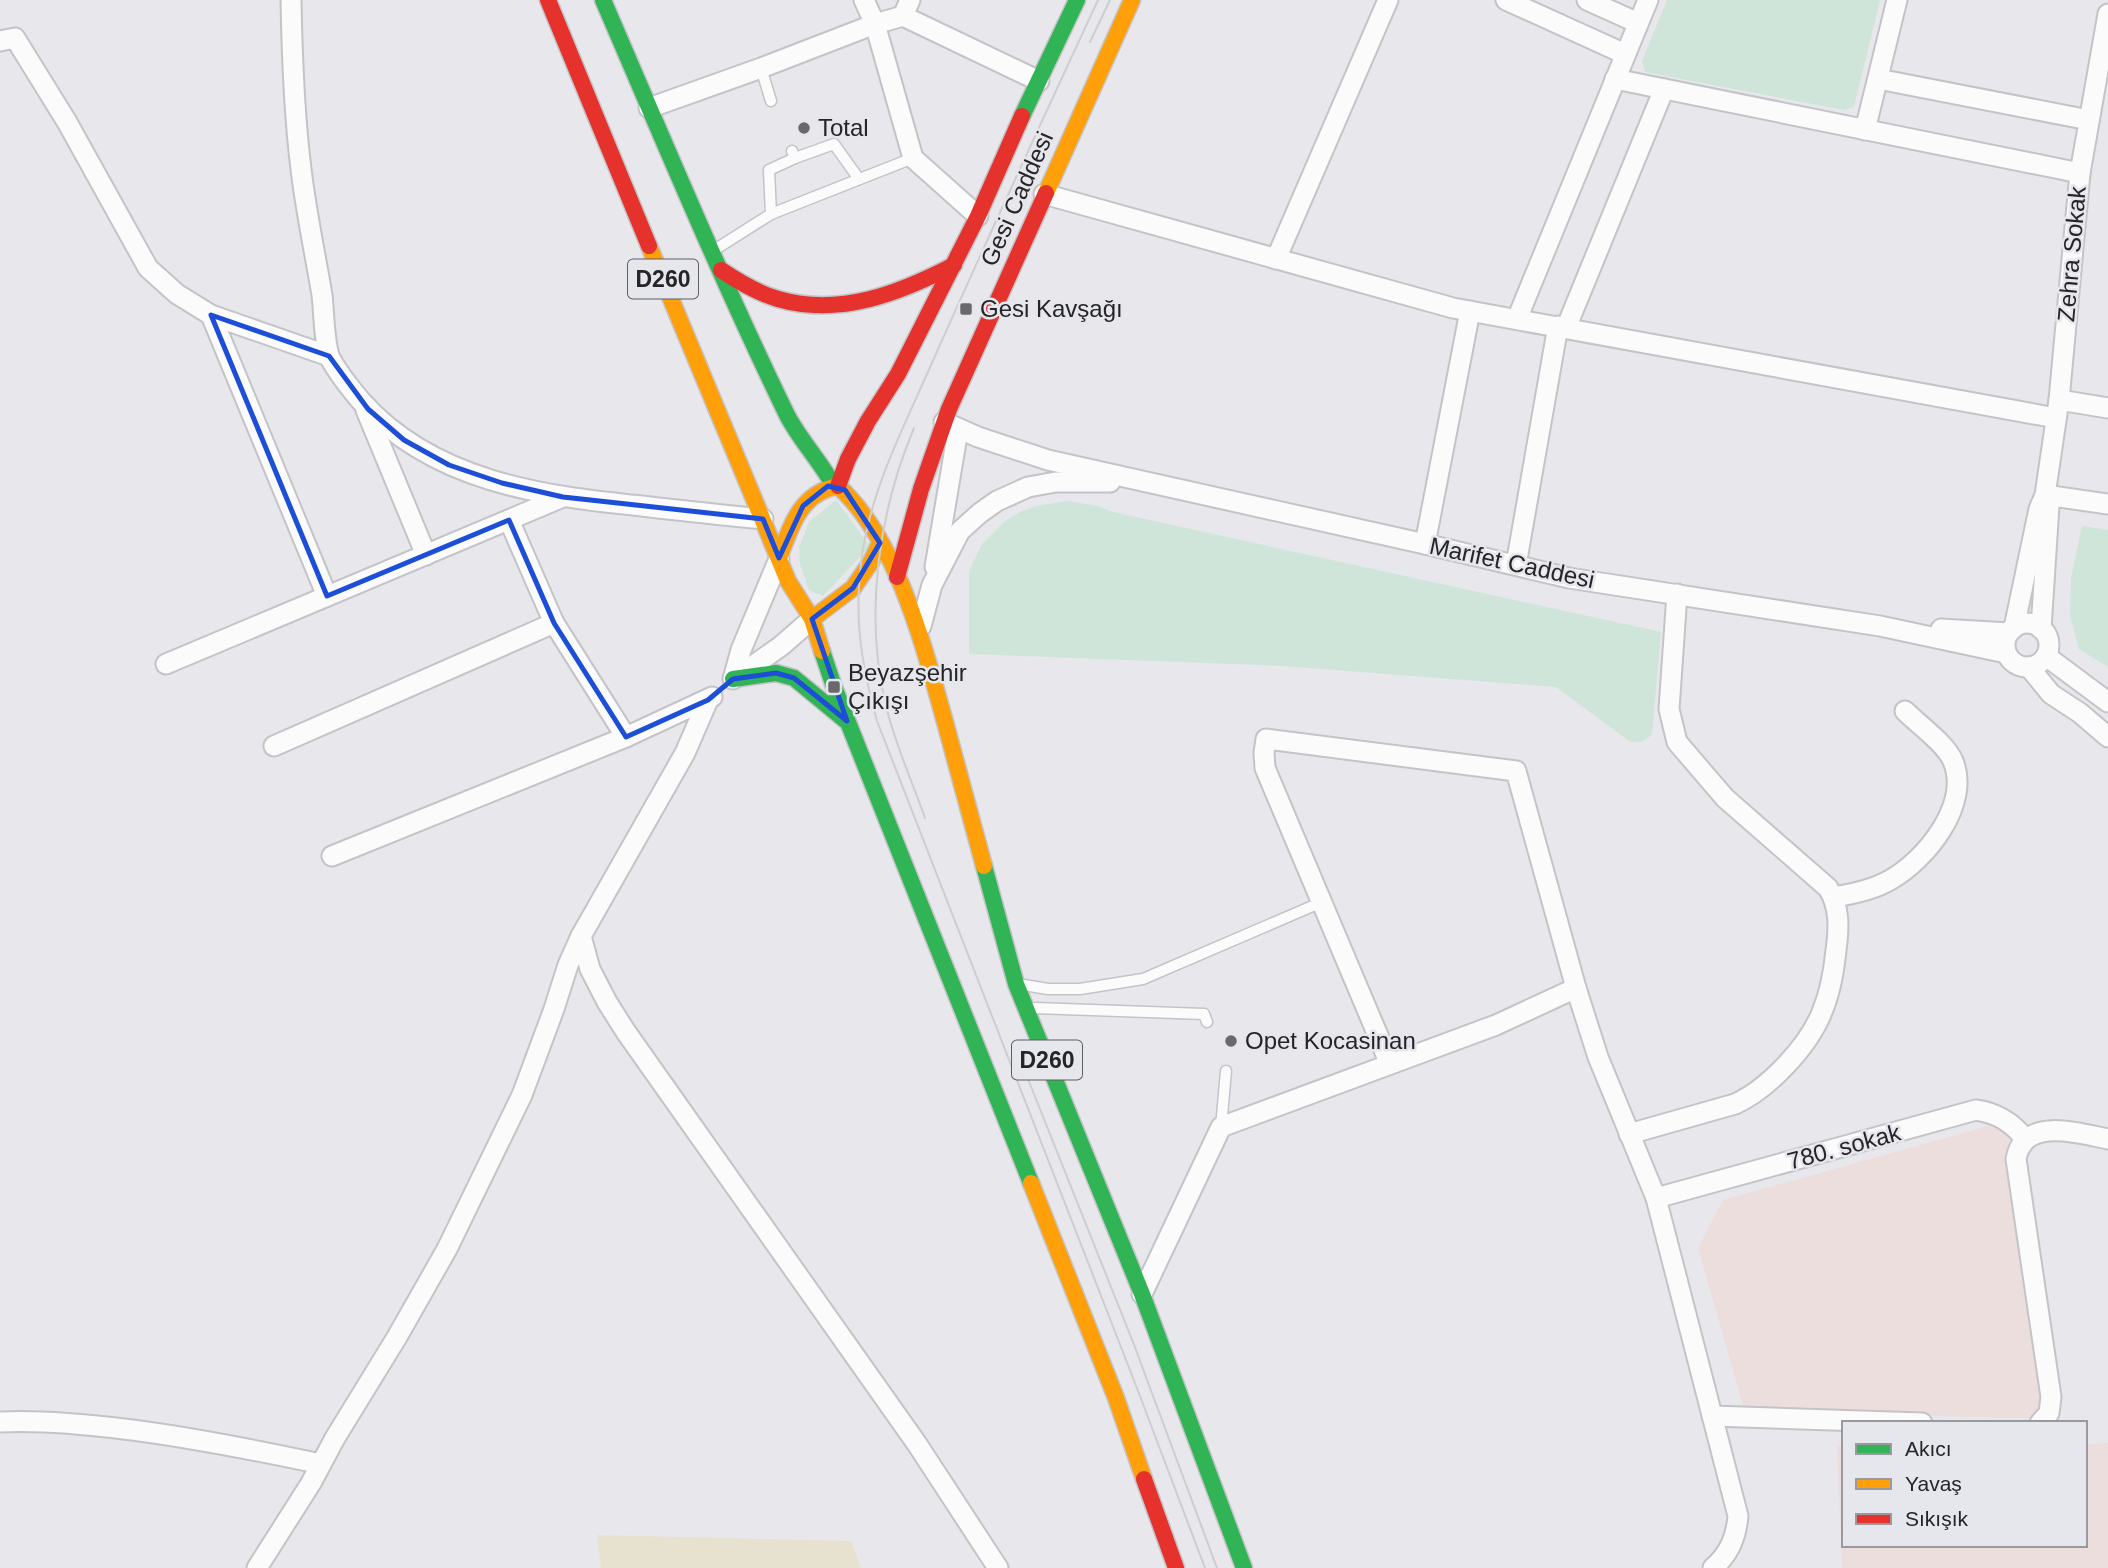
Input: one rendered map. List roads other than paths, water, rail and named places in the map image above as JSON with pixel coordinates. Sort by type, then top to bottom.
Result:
[{"type":"main road","name":"D260","points":[[548,0],[779,558]]},
{"type":"main road","name":"D260","points":[[603,0],[712,251],[789,418],[836,486]]},
{"type":"main road","name":"Gesi Caddesi","points":[[836,486],[868,421],[898,374],[954,265],[1077,0]]},
{"type":"main road","name":"Gesi Caddesi","points":[[897,578],[921,489],[951,426],[1044,194],[1132,0]]},
{"type":"main road","points":[[721,270],[735,281],[768,297],[803,306],[821,307],[886,296],[920,283],[954,265]]},
{"type":"main road","points":[[836,486],[845,490],[859,507],[880,543],[872,562],[853,588],[813,619],[788,581],[779,558],[803,506],[819,490],[836,486]]},
{"type":"main road","name":"D260","points":[[880,543],[920,631],[1016,984],[1142,1294],[1244,1568]]},
{"type":"main road","name":"D260","points":[[813,619],[847,721],[1116,1398],[1176,1568]]},
{"type":"main road","points":[[733,679],[776,673],[794,678],[847,721]]},
{"type":"street","points":[[290,0],[301,170],[329,356],[363,402],[404,440],[449,465],[502,483],[563,497],[763,519]]},
{"type":"street","points":[[864,0],[875,24],[913,158],[978,216]]},
{"type":"street","points":[[1276,259],[1388,0]]},
{"type":"street","points":[[1506,0],[1625,54]]},
{"type":"street","points":[[1587,0],[1638,23]]},
{"type":"street","points":[[1517,319],[1648,0]]},
{"type":"street","points":[[1865,130],[1897,0]]},
{"type":"street","points":[[649,108],[875,24],[907,8],[1039,81]]},
{"type":"street","name":"Zehra Sokak","points":[[2045,495],[2057,409],[2080,173],[2108,14]]},
{"type":"street","points":[[0,41],[15,38],[67,122],[148,268],[177,294],[211,315],[329,356]]},
{"type":"street","points":[[1615,79],[2080,173]]},
{"type":"street","points":[[1878,79],[2089,120]]},
{"type":"street","points":[[1516,565],[1562,327],[1664,89]]},
{"type":"street","points":[[1044,194],[1453,308],[2057,409],[2108,408]]},
{"type":"street","points":[[1425,544],[1470,311]]},
{"type":"street","points":[[211,315],[327,596]]},
{"type":"street","points":[[363,402],[426,555]]},
{"type":"street","points":[[920,631],[932,585],[951,426],[1048,460],[1146,482]]},
{"type":"street","points":[[932,585],[960,531],[980,513],[1015,492],[1056,482],[1146,482]]},
{"type":"street","name":"Marifet Caddesi","points":[[1146,482],[1569,578],[1880,626]]},
{"type":"street","points":[[2045,495],[2108,504]]},
{"type":"street","points":[[2041,651],[2015,664],[2006,653],[2005,646],[2011,631],[2039,509],[2045,495]]},
{"type":"street","points":[[2041,651],[2050,507],[2045,495]]},
{"type":"street","points":[[166,664],[563,497]]},
{"type":"street","points":[[509,520],[554,623],[626,737]]},
{"type":"street","points":[[733,679],[741,650],[779,558]]},
{"type":"street","points":[[1629,1133],[1721,1108],[1745,1099],[1763,1086],[1792,1057],[1815,1027],[1829,988],[1837,941],[1838,913],[1834,897],[1820,880],[1725,799],[1677,742],[1669,709],[1677,594]]},
{"type":"street","points":[[332,856],[626,737],[708,700],[813,619]]},
{"type":"street","points":[[274,746],[554,623]]},
{"type":"street","points":[[1880,626],[2011,631],[2028,624],[2041,651],[2051,694],[2080,713],[2108,737]]},
{"type":"street","points":[[1880,626],[2006,653]]},
{"type":"street","points":[[2041,651],[2108,690]]},
{"type":"street","points":[[2041,651],[2108,702]]},
{"type":"street","points":[[257,1568],[423,1293],[522,1095],[581,936],[685,753],[708,700]]},
{"type":"street","points":[[1834,897],[1872,889],[1903,872],[1921,856],[1936,837],[1954,801],[1958,783],[1948,752],[1905,711]]},
{"type":"street","points":[[1390,1064],[1265,768],[1266,739],[1516,771],[1576,988],[1598,1057],[1656,1198],[1738,1516],[1737,1528],[1729,1550],[1713,1568]]},
{"type":"street","points":[[581,936],[590,969],[626,1032],[917,1444],[998,1568]]},
{"type":"street","points":[[1142,1294],[1220,1126],[1496,1025],[1576,988]]},
{"type":"street","name":"780. sokak","points":[[1656,1198],[1976,1110],[2006,1120],[2025,1139]]},
{"type":"street","points":[[2042,1421],[2049,1413],[2051,1397],[2015,1158],[2025,1139],[2041,1131],[2108,1139]]},
{"type":"street","points":[[1712,1416],[1862,1421]]},
{"type":"street","points":[[0,1422],[77,1424],[153,1433],[321,1464]]},
{"type":"lane","points":[[761,68],[771,102]]},
{"type":"lane","points":[[771,214],[769,170],[794,155],[834,144],[859,179]]},
{"type":"lane","points":[[712,251],[771,214],[913,158]]},
{"type":"lane","points":[[1016,984],[1048,989],[1080,989],[1143,979],[1322,902]]},
{"type":"lane","points":[[1026,1007],[1204,1014],[1207,1022]]},
{"type":"lane","points":[[1220,1126],[1226,1071]]},
{"type":"tram line","points":[[1098,0],[883,475],[863,549],[859,594],[860,636],[866,677],[877,721],[1205,1568]]},
{"type":"tram line","points":[[1090,42],[1110,0]]},
{"type":"tram line","points":[[914,428],[891,495],[884,530],[878,565],[876,636],[886,706],[925,818]]},
{"type":"tram line","points":[[1024,1069],[1133,1342],[1217,1568]]},
{"type":"place","name":"Total","points":[[804,128]]},
{"type":"place","name":"Gesi Kavşağı","points":[[966,309]]},
{"type":"place","name":"Beyazşehir Çıkışı","points":[[834,687]]},
{"type":"place","name":"Opet Kocasinan","points":[[1231,1041]]}]
